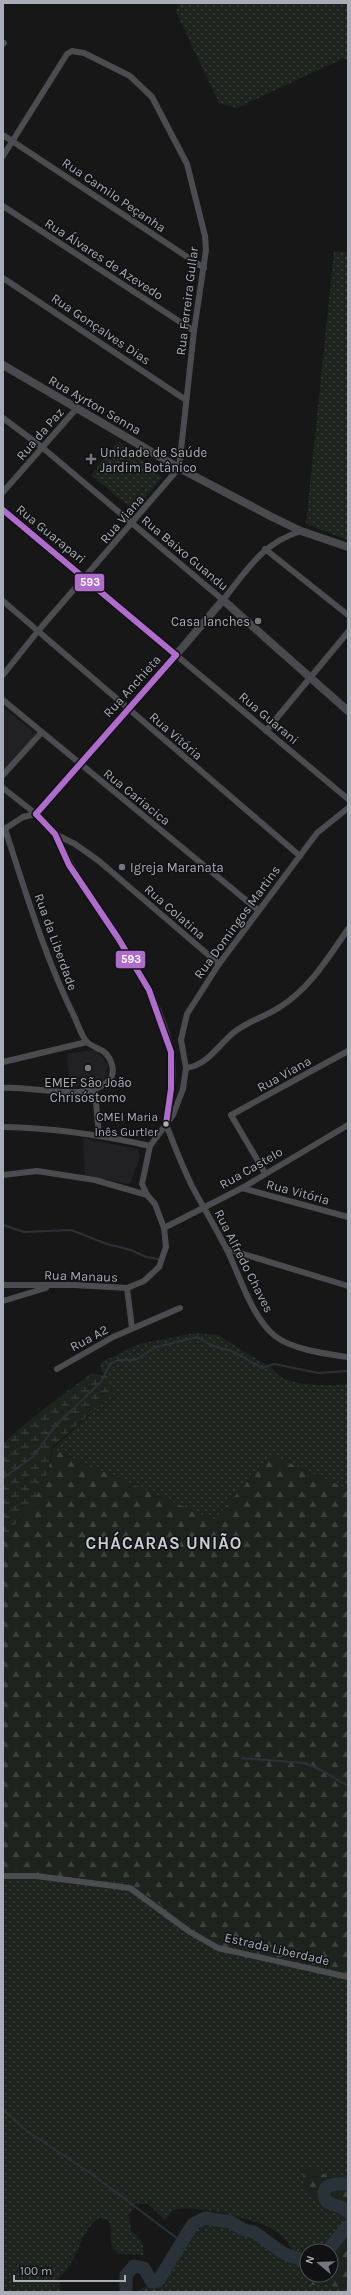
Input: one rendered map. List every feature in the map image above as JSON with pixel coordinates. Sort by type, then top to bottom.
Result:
[{"type":"main road","name":"Rua Ayrton Senna","points":[[3,365],[179,468],[301,531],[348,547]]},
{"type":"main road","name":"Rua Guarapari","points":[[3,510],[86,577],[176,655]]},
{"type":"main road","name":"Rua Anchieta","points":[[176,655],[223,600]]},
{"type":"main road","name":"Rua Baixo Guandu","points":[[223,600],[348,711]]},
{"type":"street","name":"Rua Ferreira Gullar","points":[[13,141],[64,58],[72,51],[84,52],[130,76],[152,97],[188,168],[205,236],[204,268],[194,330],[179,468]]},
{"type":"street","name":"Rua Camilo Peçanha","points":[[3,135],[204,268]]},
{"type":"street","points":[[3,156],[13,141]]},
{"type":"street","name":"Rua Álvares de Azevedo","points":[[3,206],[194,330]]},
{"type":"street","name":"Rua Gonçalves Dias","points":[[3,278],[186,400]]},
{"type":"street","name":"Rua da Paz","points":[[3,492],[77,408]]},
{"type":"street","name":"Rua Baixo Guandu","points":[[3,418],[43,448],[223,600]]},
{"type":"street","name":"Rua Viana","points":[[3,675],[38,631],[179,468]]},
{"type":"street","name":"Rua Anchieta","points":[[223,600],[265,549],[287,536],[301,531]]},
{"type":"street","points":[[265,549],[348,615]]},
{"type":"street","name":"Rua Vitória","points":[[3,601],[300,856]]},
{"type":"street","points":[[266,731],[348,632]]},
{"type":"street","name":"Rua Anchieta","points":[[36,814],[176,655]]},
{"type":"street","name":"Rua Guarani","points":[[176,655],[348,799]]},
{"type":"street","name":"Rua Cariacica","points":[[3,700],[258,910]]},
{"type":"street","points":[[3,775],[42,733]]},
{"type":"street","name":"Rua Colatina","points":[[3,788],[36,814],[54,834],[75,844],[99,861],[218,964]]},
{"type":"street","name":"Rua Domingos Martins","points":[[150,1146],[178,1104],[183,1089],[186,1068],[181,1040],[183,1024],[192,1004],[218,964],[300,856],[325,826],[348,808]]},
{"type":"street","points":[[4,830],[23,818],[36,814]]},
{"type":"street","name":"Rua da Liberdade","points":[[4,830],[51,967],[87,1042]]},
{"type":"street","points":[[54,834],[69,865],[118,938],[145,984],[163,1025],[171,1052],[172,1066],[166,1124]]},
{"type":"street","points":[[186,1068],[196,1066],[208,1058],[233,1033],[279,1008],[300,993],[314,978],[348,929]]},
{"type":"street","points":[[3,1062],[87,1042],[104,1052],[112,1066],[112,1076],[95,1091],[68,1092],[19,1087],[3,1088]]},
{"type":"street","name":"Rua Viana","points":[[265,1173],[231,1115],[348,1051]]},
{"type":"street","points":[[95,1091],[99,1136]]},
{"type":"street","name":"Rua Alfredo Chaves","points":[[166,1124],[192,1187],[205,1207],[227,1249],[258,1317],[276,1337],[322,1353],[348,1357]]},
{"type":"street","points":[[3,1127],[46,1129],[99,1136],[150,1146],[142,1184],[147,1195]]},
{"type":"street","name":"Rua Castelo","points":[[164,1228],[242,1188],[265,1173],[347,1128]]},
{"type":"street","points":[[3,1175],[43,1172],[95,1180],[147,1195]]},
{"type":"street","name":"Rua Vitória","points":[[242,1188],[348,1217]]},
{"type":"street","name":"Rua Manaus","points":[[3,1285],[127,1288],[144,1281],[159,1267],[166,1247],[164,1228],[155,1204],[147,1195]]},
{"type":"street","points":[[227,1249],[348,1286]]},
{"type":"street","points":[[3,1301],[53,1286]]},
{"type":"street","points":[[127,1288],[132,1328]]},
{"type":"street","name":"Rua A2","points":[[57,1369],[85,1352],[132,1328],[180,1308]]},
{"type":"street","name":"Estrada Liberdade","points":[[3,1876],[36,1876],[130,1888],[190,1932],[218,1948],[348,1977]]},
{"type":"shaded area","points":[[3,707],[36,734],[3,770]]},
{"type":"shaded area","name":"EMEF São João Chrisóstomo","points":[[91,1050],[97,1051],[104,1059],[108,1066],[107,1076],[99,1085],[70,1087],[67,1054]]},
{"type":"shaded area","name":"CMEI Maria Inês Gurtler","points":[[83,1138],[137,1149],[140,1156],[131,1182],[128,1184],[85,1175]]},
{"type":"green space","points":[[179,3],[348,3],[348,60],[344,58],[237,108],[219,103],[176,12]]},
{"type":"green space","points":[[334,251],[348,252],[348,540],[306,524]]},
{"type":"green space","points":[[118,441],[162,477],[135,511],[91,475]]},
{"type":"green space","points":[[195,1333],[218,1335],[272,1368],[286,1380],[313,1385],[348,1384],[348,1489],[271,1455],[214,1520],[52,1449],[114,1393],[103,1374],[100,1363],[139,1344]]},
{"type":"green space","points":[[92,1373],[107,1376],[114,1393],[52,1447],[47,1474],[33,1503],[9,1532],[3,1535],[3,1443],[41,1411]]},
{"type":"green space","points":[[52,1449],[214,1520],[271,1455],[348,1489],[348,1974],[312,1964],[238,1951],[215,1944],[144,1893],[123,1882],[17,1872],[3,1873],[3,1535],[11,1530],[28,1510],[48,1470]]},
{"type":"green space","points":[[17,1872],[123,1882],[144,1893],[238,1951],[312,1964],[348,1974],[348,2176],[335,2179],[311,2168],[340,2210],[347,2213],[348,2222],[326,2243],[299,2243],[299,2283],[326,2285],[348,2289],[348,2292],[136,2292],[151,2283],[188,2239],[190,2226],[199,2217],[215,2220],[248,2232],[292,2259],[295,2254],[286,2240],[277,2231],[253,2221],[223,2213],[193,2209],[173,2211],[165,2220],[148,2204],[136,2204],[129,2215],[131,2231],[141,2241],[143,2255],[119,2254],[111,2246],[111,2229],[108,2220],[99,2218],[88,2229],[71,2264],[59,2278],[61,2292],[3,2292],[3,1873]]},
{"type":"green space","points":[[305,2168],[311,2168],[335,2179],[348,2176],[348,2218],[347,2213],[323,2202],[309,2192],[303,2177]]},
{"type":"green space","points":[[348,2222],[348,2289],[326,2285],[310,2285],[309,2283],[339,2283],[339,2243],[326,2243]]},
{"type":"waterway","points":[[3,1225],[24,1232],[71,1230],[107,1244],[131,1250],[146,1257],[158,1259]]},
{"type":"waterway","points":[[3,1478],[33,1457],[56,1425],[101,1382],[110,1364],[118,1360],[135,1360],[156,1347],[197,1337],[213,1346],[232,1351],[262,1368],[274,1364],[318,1373],[348,1371]]},
{"type":"waterway","points":[[242,1758],[304,1763],[321,1770],[348,1786]]},
{"type":"waterway","points":[[3,2110],[27,2131],[93,2175],[182,2242]]},
{"type":"waterway","points":[[348,2184],[329,2186],[324,2191],[324,2196],[327,2202],[343,2208],[348,2212]]},
{"type":"waterway","points":[[126,2292],[126,2275],[134,2266],[144,2268],[152,2282],[158,2281],[193,2224],[205,2218],[231,2222],[244,2230],[254,2232],[283,2253],[299,2259]]},
{"type":"waterway","points":[[334,2243],[348,2226]]},
{"type":"transit line","name":"593","points":[[3,510],[176,655]]},
{"type":"transit line","name":"593","points":[[36,814],[176,655]]},
{"type":"transit line","name":"593","points":[[36,814],[55,834],[69,865],[118,938],[149,990],[171,1052],[171,1089],[166,1124]]},
{"type":"place","name":"Unidade de Saúde Jardim Botânico","points":[[91,459]]},
{"type":"place","name":"Casa lanches","points":[[258,621]]},
{"type":"place","name":"Igreja Maranata","points":[[122,867]]},
{"type":"place","name":"EMEF São João Chrisóstomo","points":[[88,1068]]},
{"type":"place","name":"CMEI Maria Inês Gurtler","points":[[166,1124]]},
{"type":"district","name":"CHÁCARAS UNIÃO","points":[[164,1543]]}]
